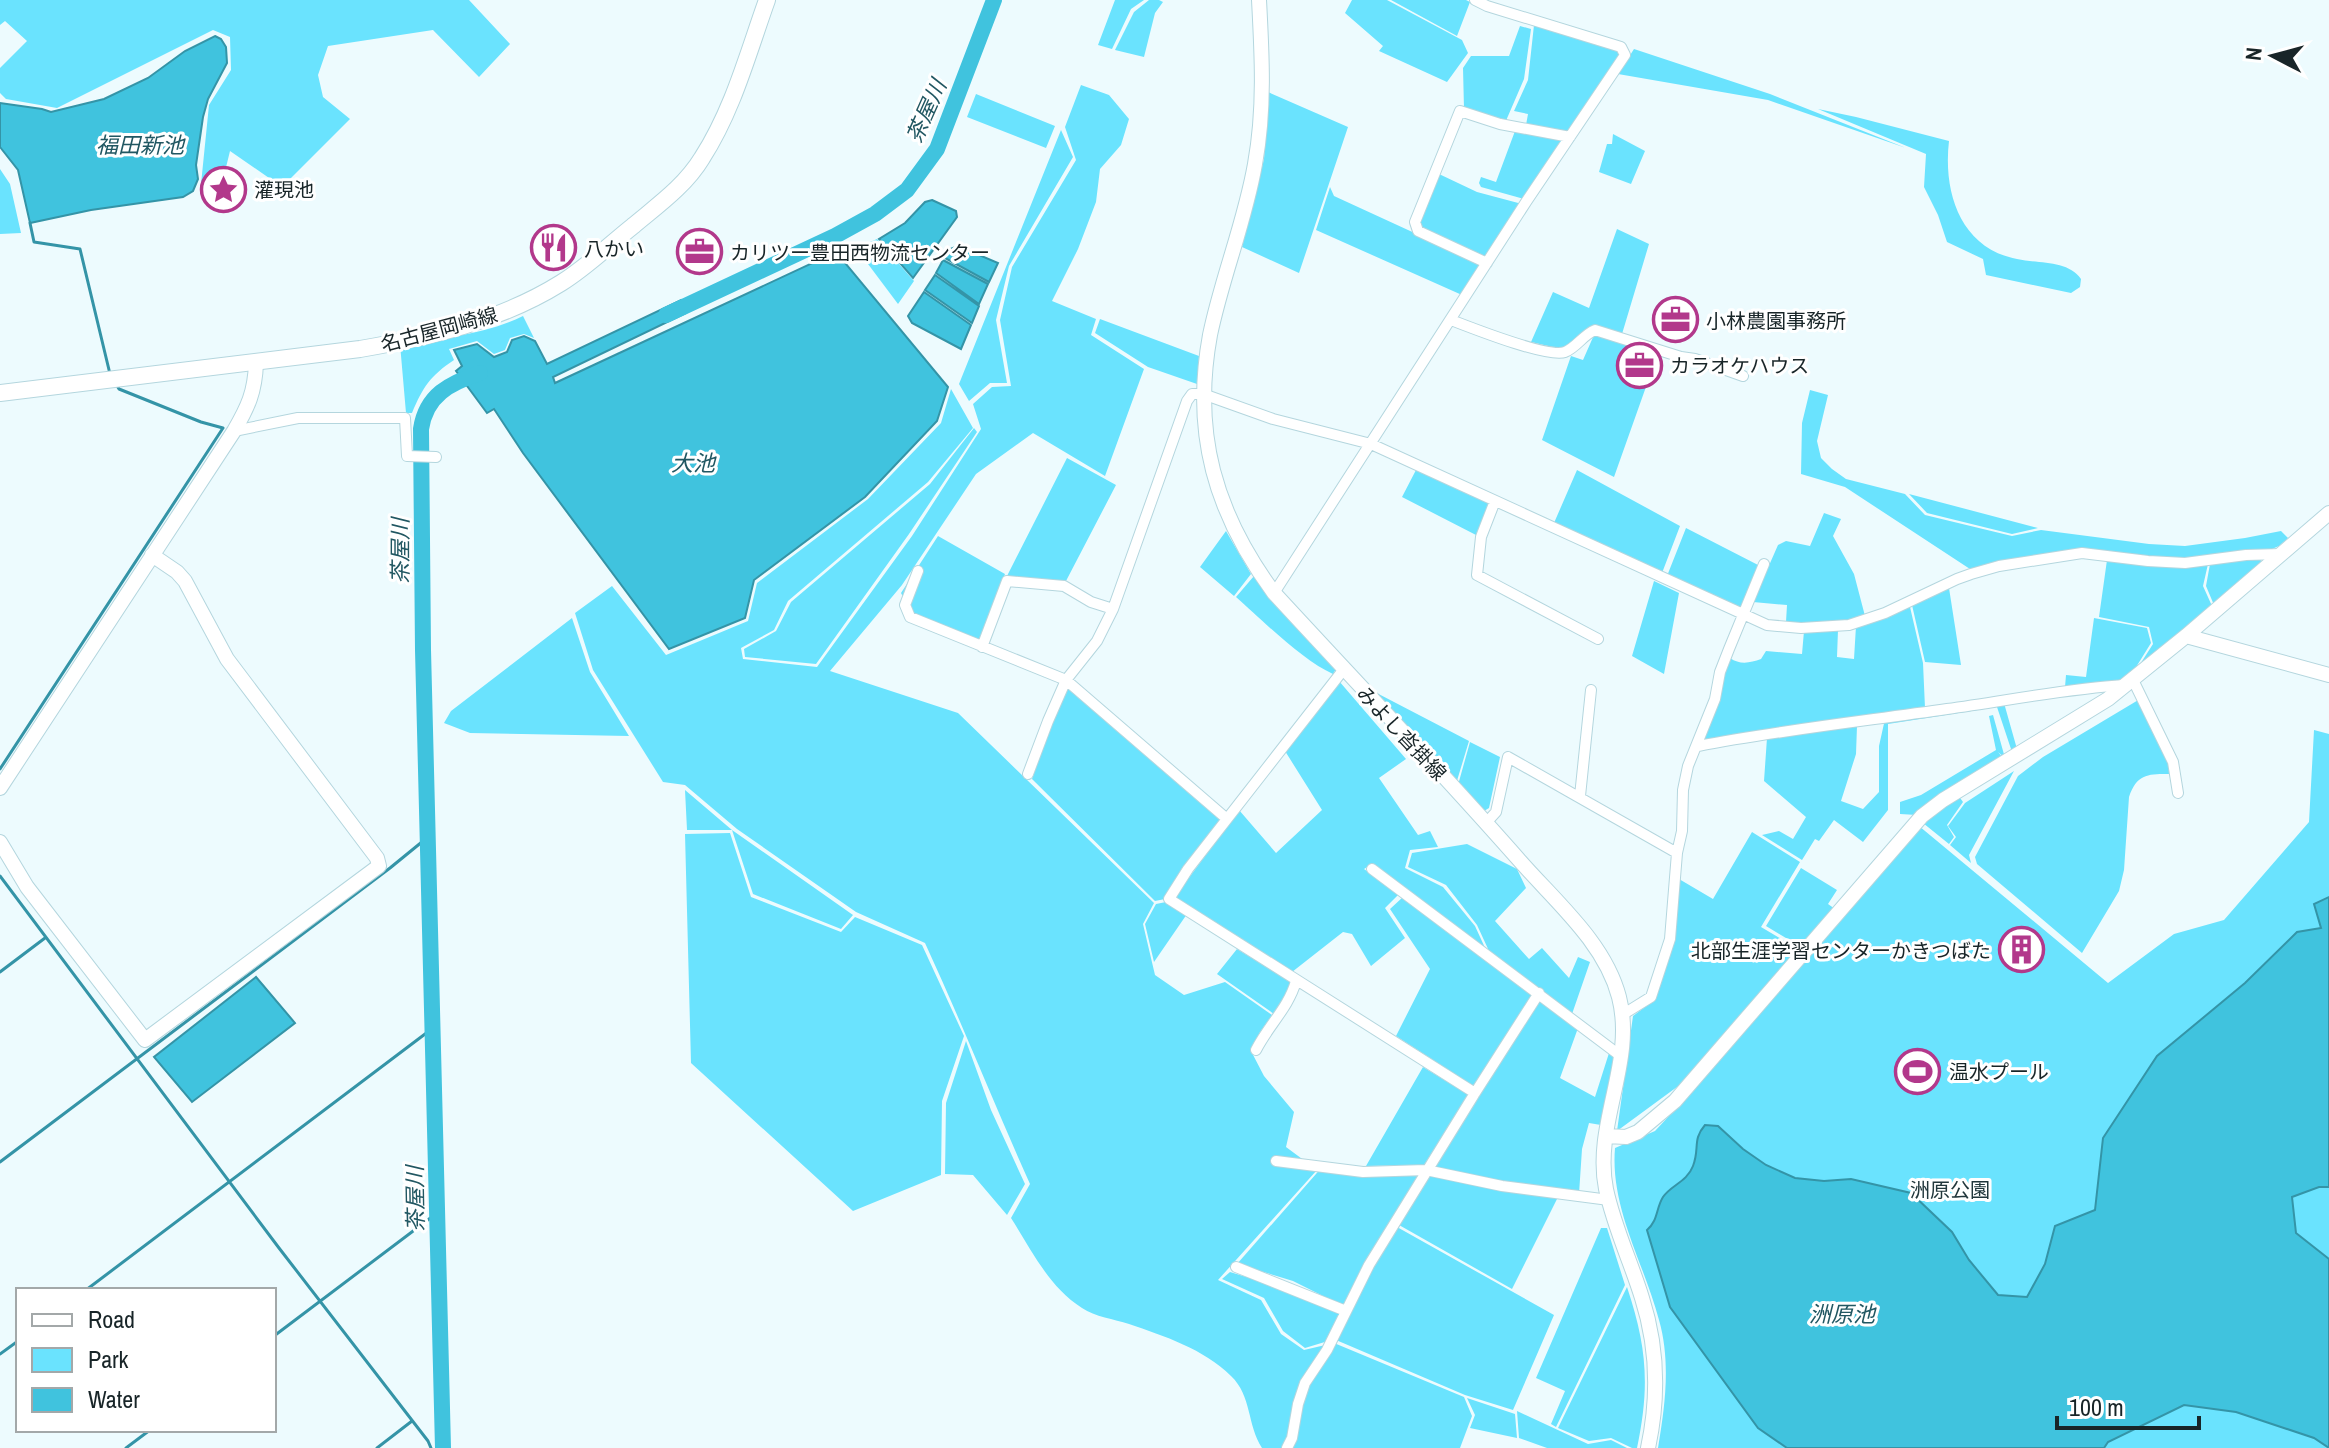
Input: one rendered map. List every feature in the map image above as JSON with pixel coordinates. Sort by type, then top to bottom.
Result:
[{"type":"main road","name":"名古屋岡崎線","points":[[0,393],[256,363],[417,339],[504,312],[535,298],[576,272],[674,192],[700,162],[720,127],[767,0]]},
{"type":"street","name":"みよし沓掛線","points":[[1259,0],[1263,80],[1258,142],[1210,335],[1203,394],[1213,470],[1229,519],[1250,560],[1274,593],[1486,823],[1594,947],[1613,979],[1622,1015],[1624,1040],[1606,1136],[1604,1168],[1609,1200],[1651,1329],[1656,1385],[1648,1448]]},
{"type":"street","points":[[1274,593],[1625,55],[1621,47],[1475,0]]},
{"type":"street","points":[[1487,263],[1418,231],[1415,222],[1460,111],[1500,124],[1570,137]]},
{"type":"street","points":[[1451,320],[1531,348],[1561,353],[1576,346],[1595,330],[1743,376]]},
{"type":"street","points":[[0,788],[234,431],[250,404],[256,363]]},
{"type":"street","points":[[1028,774],[1066,680],[1097,641],[1113,609],[1192,394],[1203,394],[1273,419],[1371,444],[1767,625],[1801,628],[1849,625],[1885,613],[1971,574],[1999,566],[2082,553],[2185,563],[2281,554]]},
{"type":"street","points":[[234,431],[298,418],[405,418],[407,456],[436,457]]},
{"type":"street","points":[[1495,501],[1481,537],[1477,575],[1598,639]]},
{"type":"street","points":[[1606,1136],[1626,1137],[1638,1132],[1675,1101],[1922,816],[2108,699],[2329,513]]},
{"type":"street","points":[[0,842],[27,887],[145,1040],[379,866],[377,858],[227,659],[185,581],[152,555]]},
{"type":"street","points":[[1622,1015],[1651,997],[1670,939],[1677,853],[1682,831],[1683,790],[1688,766],[1715,699],[1720,672],[1764,564]]},
{"type":"street","points":[[918,571],[905,605],[910,617],[1066,680],[1227,819]]},
{"type":"street","points":[[982,647],[1007,581],[1064,586],[1091,602],[1113,609]]},
{"type":"street","points":[[2186,636],[2329,675]]},
{"type":"street","points":[[1344,669],[1188,869],[1169,899],[1475,1093]]},
{"type":"street","points":[[1698,746],[1765,733],[2128,682]]},
{"type":"street","points":[[2128,682],[2173,762],[2178,793]]},
{"type":"street","points":[[1580,796],[1591,690]]},
{"type":"street","points":[[1486,823],[1496,812],[1508,757],[1677,853]]},
{"type":"street","points":[[1372,869],[1622,1057]]},
{"type":"street","points":[[1256,1050],[1293,992],[1296,981]]},
{"type":"street","points":[[1287,1448],[1305,1383],[1320,1362],[1369,1265],[1539,993]]},
{"type":"street","points":[[1276,1161],[1363,1172],[1426,1170],[1502,1186],[1609,1200]]},
{"type":"street","points":[[1236,1267],[1346,1311]]},
{"type":"green space","points":[[0,0],[469,0],[510,44],[479,77],[433,30],[328,46],[318,75],[323,97],[350,119],[282,187],[230,151],[219,196],[200,194],[209,105],[231,70],[230,37],[213,30],[57,108],[6,99],[0,93],[0,68],[27,41],[5,21],[0,25]]},
{"type":"green space","points":[[1115,0],[1144,0],[1131,9],[1112,49],[1098,45]]},
{"type":"green space","points":[[1149,0],[1163,2],[1155,13],[1144,57],[1115,50],[1134,12]]},
{"type":"green space","points":[[1352,0],[1387,0],[1462,40],[1468,53],[1447,82],[1379,51],[1383,46],[1345,13]]},
{"type":"green space","points":[[1391,0],[1466,0],[1470,2],[1457,36]]},
{"type":"green space","points":[[1534,25],[1618,50],[1619,55],[1567,132],[1526,125],[1528,114],[1514,111],[1528,80]]},
{"type":"green space","points":[[1520,26],[1531,29],[1524,79],[1505,123],[1464,109],[1463,68],[1471,56],[1509,56]]},
{"type":"green space","points":[[1634,49],[1770,94],[1906,148],[1768,100],[1618,74]]},
{"type":"green space","points":[[1081,85],[1109,95],[1129,119],[1121,145],[1100,169],[1096,202],[1078,249],[1052,301],[1096,319],[1091,335],[1144,369],[1105,476],[1033,433],[976,474],[902,585],[830,671],[958,713],[1154,903],[1143,924],[1155,975],[1184,995],[1225,982],[1272,1015],[1251,1051],[1264,1076],[1294,1112],[1286,1147],[1317,1170],[1218,1280],[1261,1300],[1281,1334],[1304,1350],[1334,1343],[1464,1397],[1472,1416],[1460,1448],[1262,1448],[1243,1392],[1231,1376],[1209,1358],[1170,1339],[1087,1311],[1060,1290],[1042,1268],[1011,1218],[1030,1184],[925,943],[856,912],[737,829],[685,785],[663,782],[593,670],[575,613],[612,586],[666,655],[748,621],[757,583],[868,499],[941,423],[951,389],[973,428],[928,482],[788,601],[774,630],[741,648],[743,659],[817,667],[912,536],[981,429],[973,404],[992,387],[1011,386],[1000,320],[1012,267],[1076,160],[1065,127]]},
{"type":"green space","points":[[1268,92],[1348,127],[1299,273],[1242,247],[1264,159]]},
{"type":"green space","points":[[976,94],[1055,126],[1046,148],[967,117]]},
{"type":"green space","points":[[1818,109],[1949,141],[1949,179],[1953,198],[1969,230],[1981,243],[1997,253],[2069,269],[2081,279],[2080,287],[2071,293],[1986,275],[1983,259],[1947,242],[1924,187],[1926,154]]},
{"type":"green space","points":[[1061,130],[1073,157],[1009,266],[996,320],[1007,383],[990,383],[969,401],[959,384]]},
{"type":"green space","points":[[1515,131],[1564,140],[1524,199],[1481,187],[1479,183],[1481,177],[1496,182]]},
{"type":"green space","points":[[1613,134],[1645,151],[1631,184],[1599,172],[1607,144],[1612,144]]},
{"type":"green space","points":[[0,169],[10,184],[21,233],[0,234]]},
{"type":"green space","points":[[1439,174],[1477,192],[1522,204],[1485,259],[1421,228],[1419,222]]},
{"type":"green space","points":[[1330,187],[1334,196],[1482,264],[1462,295],[1316,230]]},
{"type":"green space","points":[[1617,229],[1649,244],[1622,334],[1596,326],[1584,331],[1573,343],[1561,349],[1531,342],[1553,292],[1589,308]]},
{"type":"green space","points":[[877,239],[914,281],[898,304],[856,248]]},
{"type":"green space","points":[[523,316],[534,338],[524,334],[510,338],[505,350],[494,354],[477,341],[449,349],[454,360],[428,383],[412,413],[406,413],[400,344],[478,332]]},
{"type":"green space","points":[[1100,319],[1199,356],[1197,384],[1148,367],[1095,333]]},
{"type":"green space","points":[[1594,335],[1627,345],[1617,373],[1647,384],[1614,477],[1542,440],[1571,356],[1583,360]]},
{"type":"green space","points":[[1810,390],[1828,395],[1817,441],[1821,458],[1846,479],[1905,494],[1925,515],[2012,536],[2041,530],[2185,546],[2281,531],[2288,538],[2272,549],[2184,558],[2149,557],[2082,548],[1997,561],[1970,569],[1845,487],[1801,474],[1802,423]]},
{"type":"green space","points":[[974,428],[977,432],[909,534],[816,664],[745,657],[744,649],[776,631],[791,602],[930,484]]},
{"type":"green space","points":[[1067,458],[1116,485],[1066,581],[1007,576]]},
{"type":"green space","points":[[1416,470],[1489,503],[1476,535],[1402,497]]},
{"type":"green space","points":[[1577,470],[1680,526],[1662,573],[1554,523]]},
{"type":"green space","points":[[1909,494],[2038,528],[2012,534],[1927,513]]},
{"type":"green space","points":[[1824,513],[1841,519],[1833,536],[1854,574],[1865,616],[1826,623],[1786,622],[1787,605],[1753,602],[1778,545],[1786,541],[1810,546]]},
{"type":"green space","points":[[1686,528],[1760,566],[1741,611],[1667,576]]},
{"type":"green space","points":[[1226,531],[1251,574],[1234,596],[1200,567]]},
{"type":"green space","points":[[938,536],[1005,574],[979,642],[912,614],[901,593]]},
{"type":"green space","points":[[2260,559],[2263,565],[2214,605],[2206,586],[2210,564]]},
{"type":"green space","points":[[2107,560],[2208,564],[2203,586],[2212,606],[2137,669],[2153,644],[2149,627],[2099,617]]},
{"type":"green space","points":[[1254,576],[1336,669],[1333,674],[1296,650],[1236,597]]},
{"type":"green space","points":[[1654,581],[1679,593],[1664,674],[1632,656]]},
{"type":"green space","points":[[1949,588],[1961,665],[1925,662],[1912,605]]},
{"type":"green space","points":[[1910,607],[1923,663],[1925,708],[1703,741],[1730,658],[1745,663],[1761,659],[1766,651],[1802,654],[1804,631],[1838,630],[1837,657],[1854,659],[1856,626]]},
{"type":"green space","points":[[572,618],[590,672],[629,736],[470,733],[444,723],[451,711]]},
{"type":"green space","points":[[2094,618],[2147,628],[2151,643],[2133,672],[2122,683],[2065,687],[2066,675],[2086,677]]},
{"type":"green space","points":[[1339,681],[1406,759],[1379,778],[1418,835],[1430,831],[1438,847],[1410,850],[1405,868],[1443,887],[1475,926],[1486,950],[1372,864],[1364,869],[1399,894],[1385,908],[1405,938],[1371,966],[1352,934],[1343,932],[1292,972],[1174,898],[1239,810],[1276,853],[1322,810],[1285,751]]},
{"type":"green space","points":[[1067,688],[1220,820],[1182,868],[1165,899],[1155,901],[1032,779]]},
{"type":"green space","points":[[1369,689],[1469,741],[1456,784]]},
{"type":"green space","points":[[2140,699],[2170,762],[2172,774],[2145,776],[2132,789],[2119,891],[2082,953],[1977,864],[1975,857],[2018,776],[2043,757]]},
{"type":"green space","points":[[2004,703],[2017,749],[2012,752],[1997,707],[1888,724],[1888,810],[1863,842],[1834,820],[1819,841],[1815,839],[1802,860],[1762,835],[1779,831],[1793,839],[1806,817],[1764,781],[1767,738],[1857,726],[1856,754],[1841,801],[1863,809],[1879,792],[1879,746],[1885,719]]},
{"type":"green space","points":[[1993,715],[2005,758],[1998,752],[2004,759],[1917,815],[1900,814],[1900,802],[1921,795],[1996,750],[1989,716]]},
{"type":"green space","name":"洲原公園","points":[[2314,730],[2329,734],[2329,1448],[1658,1448],[1666,1384],[1663,1336],[1623,1214],[1615,1170],[1615,1148],[1655,1131],[1698,1085],[1919,826],[2108,983],[2174,934],[2224,920],[2309,822]]},
{"type":"green space","points":[[1470,742],[1500,757],[1489,808],[1484,811],[1458,785]]},
{"type":"green space","points":[[2014,771],[1969,855],[1971,863],[1950,845],[1956,837],[1948,826],[1965,803]]},
{"type":"green space","points":[[685,790],[732,830],[687,830]]},
{"type":"green space","points":[[1958,795],[1963,802],[1947,825],[1954,837],[1949,844],[1923,823]]},
{"type":"green space","points":[[732,830],[853,915],[841,929],[753,894]]},
{"type":"green space","points":[[1752,832],[1800,862],[1761,927],[1798,949],[1681,1084],[1617,1131],[1633,1016],[1653,1001],[1679,879],[1713,899]]},
{"type":"green space","points":[[730,833],[751,897],[841,932],[855,917],[922,945],[964,1036],[942,1101],[941,1175],[853,1211],[691,1063],[685,834]]},
{"type":"green space","points":[[1467,844],[1517,869],[1526,888],[1495,921],[1529,959],[1542,948],[1569,978],[1578,957],[1590,962],[1572,1014],[1489,951],[1477,925],[1446,885],[1408,867],[1412,853]]},
{"type":"green space","points":[[1801,868],[1837,890],[1828,904],[1835,909],[1801,947],[1766,926]]},
{"type":"green space","points":[[1403,897],[1533,995],[1473,1086],[1396,1036],[1430,969],[1390,909]]},
{"type":"green space","points":[[1166,902],[1187,914],[1154,962],[1145,924],[1156,904]]},
{"type":"green space","points":[[1237,949],[1293,983],[1274,1014],[1217,974]]},
{"type":"green space","points":[[1540,998],[1578,1028],[1560,1078],[1595,1097],[1609,1053],[1617,1058],[1601,1125],[1589,1123],[1582,1149],[1579,1194],[1503,1183],[1434,1167]]},
{"type":"green space","points":[[966,1041],[991,1110],[1025,1184],[1007,1215],[973,1175],[945,1174],[946,1103]]},
{"type":"green space","points":[[1423,1067],[1469,1095],[1424,1165],[1366,1166]]},
{"type":"green space","points":[[1323,1166],[1422,1173],[1345,1307],[1293,1281],[1237,1264]]},
{"type":"green space","points":[[1428,1173],[1558,1197],[1512,1289],[1399,1225]]},
{"type":"green space","points":[[1397,1227],[1554,1315],[1513,1410],[1465,1395],[1336,1340],[1371,1269]]},
{"type":"green space","points":[[1601,1228],[1607,1228],[1625,1285],[1556,1427],[1551,1424],[1565,1391],[1536,1378]]},
{"type":"green space","points":[[1230,1272],[1276,1286],[1342,1313],[1328,1341],[1305,1348],[1283,1331],[1264,1298],[1222,1279]]},
{"type":"green space","points":[[1627,1287],[1639,1329],[1644,1367],[1644,1405],[1637,1448],[1611,1438],[1589,1441],[1558,1428]]},
{"type":"green space","points":[[1467,1398],[1515,1414],[1517,1438],[1470,1428],[1475,1415]]},
{"type":"green space","points":[[1517,1411],[1588,1444],[1611,1440],[1627,1448],[1547,1448],[1519,1438]]},
{"type":"water","name":"福田新池","points":[[215,36],[226,47],[227,63],[208,99],[203,117],[196,165],[198,179],[193,191],[183,197],[91,210],[30,223],[18,170],[0,147],[0,103],[51,112],[104,99],[148,78],[185,51]]},
{"type":"water","points":[[932,200],[956,211],[957,217],[913,278],[879,239],[905,223],[925,202]]},
{"type":"water","points":[[958,246],[998,263],[989,282],[945,258],[950,249]]},
{"type":"water","name":"大池","points":[[836,252],[948,387],[937,421],[865,497],[754,580],[745,618],[669,649],[523,453],[494,409],[487,413],[456,371],[462,366],[454,350],[477,344],[494,357],[507,352],[512,340],[524,336],[535,341],[547,364],[681,300],[686,313],[553,377],[555,383]]},
{"type":"water","points":[[943,260],[988,284],[979,304],[936,273]]},
{"type":"water","points":[[935,275],[979,306],[972,323],[925,290]]},
{"type":"water","points":[[924,292],[971,325],[961,349],[912,323],[908,316]]},
{"type":"water","name":"洲原池","points":[[2329,897],[2329,1187],[2319,1187],[2292,1197],[2296,1233],[2329,1259],[2329,1448],[2314,1438],[2236,1412],[2184,1405],[2108,1442],[2104,1448],[1787,1448],[1758,1428],[1670,1307],[1647,1230],[1663,1197],[1690,1171],[1699,1135],[1705,1125],[1718,1126],[1766,1165],[1795,1178],[1824,1181],[1851,1179],[1911,1193],[1952,1232],[1969,1260],[1998,1295],[2027,1297],[2045,1264],[2055,1226],[2095,1210],[2103,1138],[2157,1056],[2245,983],[2297,932],[2321,928],[2314,904]]},
{"type":"water","points":[[256,977],[295,1023],[192,1102],[154,1057]]},
{"type":"waterway","name":"茶屋川","points":[[666,315],[835,236],[875,214],[907,190],[937,149],[994,0]]},
{"type":"waterway","points":[[30,223],[34,242],[80,249],[110,374]]},
{"type":"waterway","name":"茶屋川","points":[[443,1448],[423,650],[421,429],[428,407],[441,392],[480,373]]},
{"type":"waterway","points":[[0,769],[223,428],[119,389],[116,384]]},
{"type":"waterway","points":[[0,1162],[428,837]]},
{"type":"waterway","points":[[0,876],[431,1448]]},
{"type":"waterway","points":[[0,972],[45,938]]},
{"type":"waterway","points":[[89,1288],[433,1028]]},
{"type":"waterway","points":[[276,1334],[437,1213]]},
{"type":"waterway","points":[[0,1354],[16,1342]]},
{"type":"waterway","points":[[377,1448],[412,1421]]},
{"type":"waterway","points":[[126,1448],[147,1432]]},
{"type":"place","name":"灌現池","points":[[223,189]]},
{"type":"place","name":"八かい","points":[[553,248]]},
{"type":"place","name":"カリツー豊田西物流センター","points":[[699,252]]},
{"type":"place","name":"小林農園事務所","points":[[1675,320]]},
{"type":"place","name":"カラオケハウス","points":[[1639,365]]},
{"type":"place","name":"北部生涯学習センターかきつばた","points":[[2022,950]]},
{"type":"place","name":"温水プール","points":[[1918,1071]]}]
